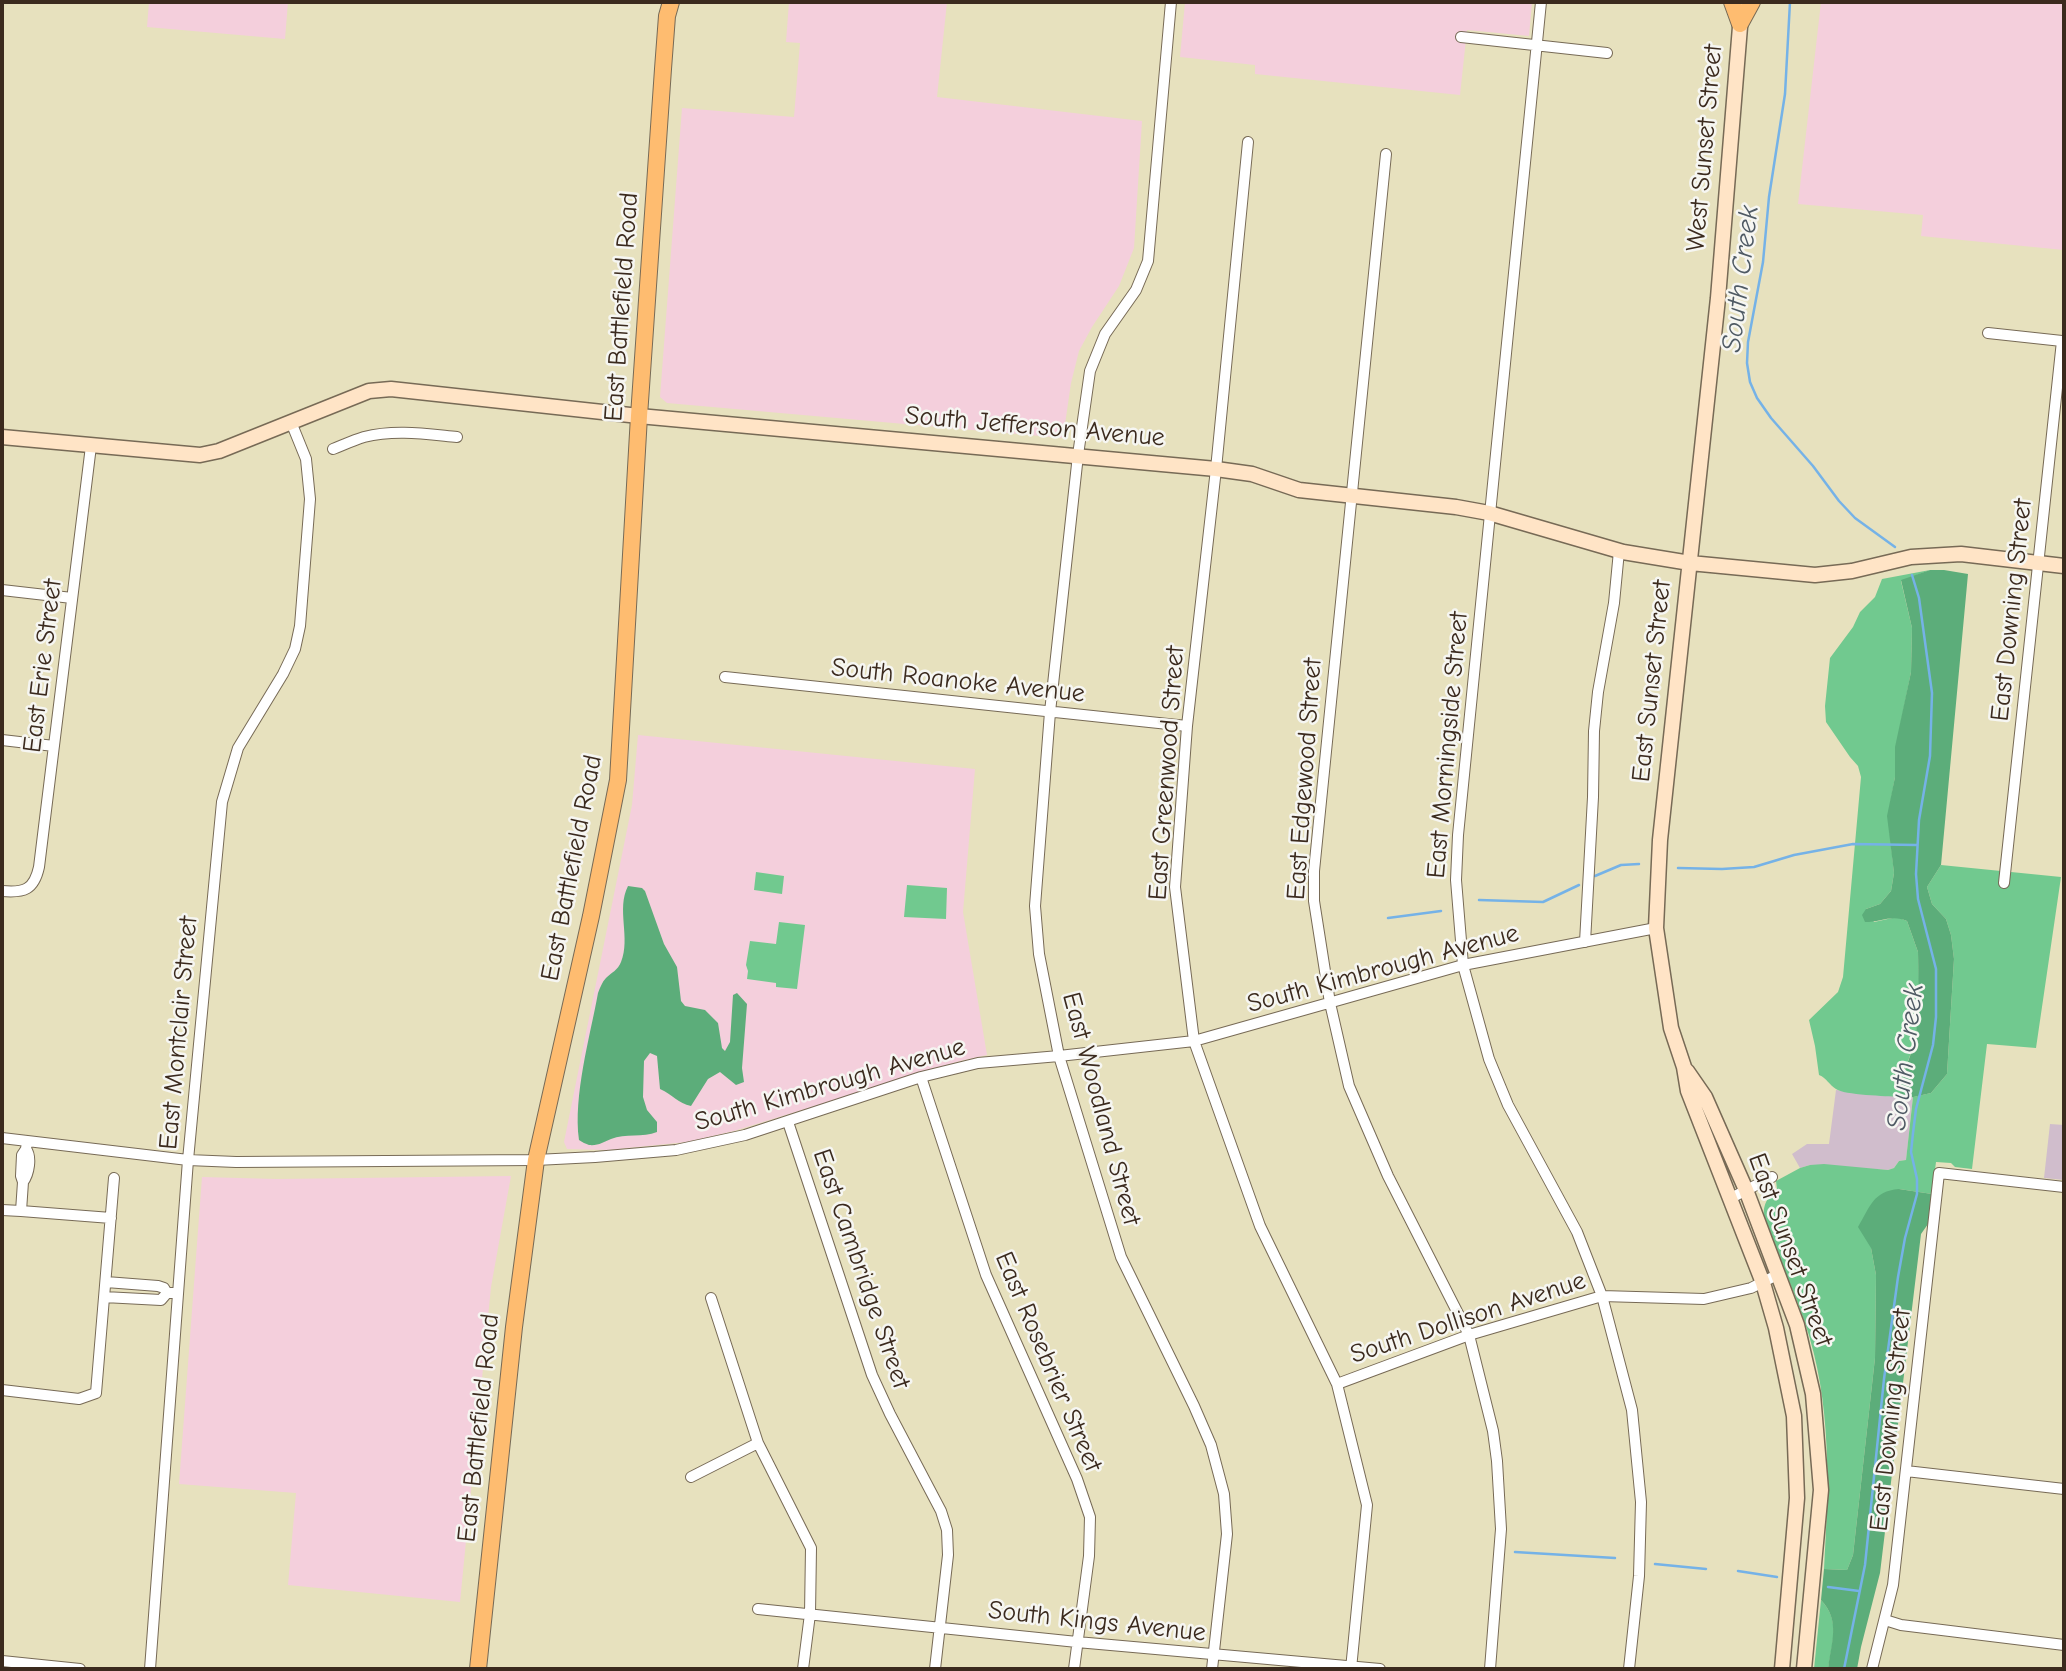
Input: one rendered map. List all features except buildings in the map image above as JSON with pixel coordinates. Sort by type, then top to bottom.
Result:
[{"type":"main road","points":[[1732,2],[1740,24]]},
{"type":"main road","name":"West Sunset Street","points":[[1718,298],[1742,2]]},
{"type":"main road","points":[[1740,24],[1752,2]]},
{"type":"main road","name":"East Battlefield Road","points":[[478,1669],[514,1327],[536,1160],[591,916],[618,780],[639,416],[668,6]]},
{"type":"main road","name":"East Sunset Street","points":[[1718,298],[1660,840],[1656,929],[1671,1028],[1684,1067],[1688,1091],[1763,1283],[1776,1328],[1794,1416],[1797,1498],[1782,1669]]},
{"type":"main road","name":"South Jefferson Avenue","points":[[2,437],[200,455],[219,451],[369,391],[391,389],[639,416],[1216,468],[1252,474],[1299,489],[1489,513],[1619,551],[1690,563],[1815,575],[1852,571],[1894,560],[1944,554],[1977,555],[2064,566]]},
{"type":"main road","name":"East Sunset Street","points":[[1684,1067],[1705,1097],[1746,1191],[1797,1325],[1813,1394],[1821,1490],[1804,1669]]},
{"type":"street","name":"East Woodland Street","points":[[1171,2],[1148,261],[1136,290],[1105,334],[1090,370],[1078,455],[1051,712],[1035,906],[1039,954],[1059,1056],[1121,1257],[1211,1445],[1224,1494],[1227,1534],[1212,1669]]},
{"type":"street","name":"East Morningside Street","points":[[1541,2],[1489,513],[1456,880],[1463,965],[1489,1059],[1508,1105],[1577,1232],[1602,1296],[1632,1410],[1641,1502],[1639,1576],[1629,1669]]},
{"type":"street","points":[[1461,37],[1607,53]]},
{"type":"street","name":"East Greenwood Street","points":[[1248,142],[1187,726],[1175,887],[1194,1041],[1260,1226],[1337,1384],[1367,1505],[1352,1668]]},
{"type":"street","name":"East Edgewood Street","points":[[1386,154],[1314,871],[1314,901],[1331,1003],[1349,1086],[1388,1177],[1469,1335],[1493,1431],[1501,1529],[1490,1669]]},
{"type":"street","name":"East Downing Street","points":[[1988,333],[2062,341],[2004,883]]},
{"type":"street","name":"East Montclair Street","points":[[149,1669],[173,1293],[222,802],[238,748],[283,674],[295,649],[300,626],[310,499],[306,459],[290,422]]},
{"type":"street","points":[[333,449],[387,433],[457,437]]},
{"type":"street","name":"East Erie Street","points":[[2,891],[29,888],[39,867],[91,446]]},
{"type":"street","points":[[1585,942],[1594,731],[1614,603],[1619,551]]},
{"type":"street","points":[[2,590],[72,598]]},
{"type":"street","name":"South Roanoke Avenue","points":[[725,677],[1187,726]]},
{"type":"street","points":[[2,740],[54,746]]},
{"type":"street","name":"South Kimbrough Avenue","points":[[2,1138],[26,1145],[236,1162],[536,1160],[676,1150],[744,1135],[921,1077],[978,1063],[1194,1041],[1463,965],[1656,929]]},
{"type":"street","name":"East Rosebrier Street","points":[[921,1077],[986,1275],[1077,1479],[1090,1517],[1089,1556],[1074,1669]]},
{"type":"street","name":"East Cambridge Street","points":[[788,1122],[872,1375],[941,1511],[947,1530],[948,1555],[935,1669]]},
{"type":"street","points":[[20,1211],[22,1155],[26,1145]]},
{"type":"street","name":"East Downing Street","points":[[1872,1669],[1893,1585],[1939,1173],[2064,1187]]},
{"type":"street","points":[[1729,1199],[1772,1177]]},
{"type":"street","points":[[2,1390],[79,1399],[96,1393],[114,1178]]},
{"type":"street","points":[[2,1210],[111,1218]]},
{"type":"street","name":"South Dollison Avenue","points":[[1337,1384],[1469,1335],[1602,1296],[1704,1299],[1734,1294],[1777,1275]]},
{"type":"street","points":[[106,1282],[158,1286],[173,1293]]},
{"type":"street","points":[[104,1297],[161,1300],[173,1293]]},
{"type":"street","points":[[711,1298],[758,1443],[811,1548],[810,1614],[803,1669]]},
{"type":"street","points":[[691,1476],[758,1443]]},
{"type":"street","points":[[1906,1471],[2064,1489]]},
{"type":"street","name":"South Kings Avenue","points":[[758,1609],[1077,1642],[1380,1669]]},
{"type":"street","points":[[1885,1620],[1901,1625],[2064,1645]]},
{"type":"street","points":[[2,1661],[80,1669]]},
{"type":"shaded area","points":[[149,2],[288,2],[285,39],[147,27]]},
{"type":"shaded area","points":[[789,2],[947,2],[937,97],[1142,121],[1134,248],[1119,286],[1079,351],[1063,438],[667,403],[660,397],[682,108],[794,117],[800,43],[786,42]]},
{"type":"shaded area","points":[[1185,2],[1532,2],[1529,36],[1467,30],[1460,95],[1255,74],[1255,65],[1180,57]]},
{"type":"shaded area","points":[[1821,2],[2064,2],[2064,250],[1921,236],[1923,215],[1798,204]]},
{"type":"shaded area","points":[[638,735],[975,769],[963,912],[987,1055],[734,1131],[687,1142],[608,1150],[567,1149],[564,1142],[632,805]]},
{"type":"shaded area","points":[[1836,1090],[1913,1097],[1906,1160],[1899,1161],[1894,1168],[1888,1170],[1810,1165],[1800,1168],[1792,1154],[1807,1144],[1829,1144]]},
{"type":"shaded area","points":[[2050,1124],[2064,1125],[2064,1180],[2044,1178]]},
{"type":"shaded area","points":[[511,1176],[491,1287],[460,1602],[288,1585],[296,1493],[179,1484],[202,1177],[277,1179]]},
{"type":"green space","points":[[1930,570],[1901,581],[1912,628],[1911,672],[1896,747],[1895,777],[1888,816],[1894,873],[1891,891],[1880,904],[1866,909],[1874,922],[1897,917],[1907,921],[1918,952],[1920,1006],[1915,1042],[1899,1097],[1848,1093],[1836,1089],[1819,1075],[1809,1020],[1838,992],[1843,977],[1861,777],[1858,766],[1826,722],[1830,658],[1853,627],[1860,612],[1875,597],[1882,579]]},
{"type":"green space","points":[[1930,570],[1968,574],[1941,865],[1927,887],[1932,904],[1946,919],[1954,959],[1947,1074],[1931,1093],[1909,1098],[1899,1097],[1915,1042],[1919,1006],[1918,952],[1907,921],[1892,918],[1865,922],[1862,915],[1866,909],[1880,904],[1891,891],[1894,873],[1887,816],[1895,777],[1895,747],[1911,672],[1912,628],[1901,580]]},
{"type":"green space","points":[[1941,865],[2061,877],[2036,1048],[1987,1044],[1972,1169],[1936,1162],[1932,1194],[1899,1189],[1871,1248],[1876,1275],[1875,1358],[1853,1555],[1847,1570],[1824,1569],[1827,1476],[1820,1383],[1805,1323],[1765,1222],[1764,1207],[1777,1189],[1776,1181],[1800,1168],[1824,1164],[1888,1170],[1894,1168],[1899,1161],[1906,1160],[1913,1097],[1931,1093],[1947,1074],[1954,959],[1946,919],[1932,904],[1927,887]]},
{"type":"green space","points":[[756,872],[784,876],[782,894],[754,890]]},
{"type":"green space","points":[[907,885],[947,888],[946,919],[904,917]]},
{"type":"green space","points":[[628,886],[645,891],[664,944],[677,967],[681,1001],[685,1006],[705,1010],[718,1023],[722,1048],[725,1051],[730,1042],[733,995],[737,993],[747,1004],[742,1068],[744,1082],[736,1085],[720,1072],[708,1079],[691,1106],[686,1105],[660,1089],[657,1056],[650,1053],[644,1061],[643,1097],[647,1110],[657,1122],[657,1132],[616,1137],[589,1145],[579,1140],[580,1086],[598,993],[601,985],[620,965],[624,953],[623,904]]},
{"type":"green space","points":[[779,922],[805,925],[797,989],[776,987],[776,983],[747,979],[750,941],[776,944]]},
{"type":"green space","points":[[1890,1190],[1932,1194],[1928,1224],[1921,1234],[1880,1573],[1857,1669],[1828,1669],[1833,1624],[1821,1600],[1824,1569],[1847,1570],[1853,1555],[1875,1358],[1876,1275],[1871,1248],[1858,1227],[1878,1197]]},
{"type":"green space","points":[[1821,1600],[1831,1616],[1834,1633],[1828,1669],[1814,1669]]},
{"type":"waterway","name":"South Creek","points":[[1790,2],[1785,94],[1769,197],[1763,262],[1748,342],[1750,382],[1771,418],[1839,501],[1855,518],[1895,547]]},
{"type":"waterway","name":"South Creek","points":[[1844,1669],[1865,1565],[1884,1379],[1898,1277],[1917,1194],[1917,1179],[1911,1152],[1916,1109],[1933,1045],[1936,1017],[1936,969],[1918,899],[1916,874],[1919,820],[1930,756],[1932,693],[1919,598],[1912,575]]},
{"type":"waterway","points":[[1678,868],[1754,867],[1794,855],[1853,844],[1917,845]]},
{"type":"waterway","points":[[1595,876],[1621,865],[1639,864]]},
{"type":"waterway","points":[[1479,900],[1543,902],[1579,885]]},
{"type":"waterway","points":[[1388,918],[1441,911]]},
{"type":"waterway","points":[[1515,1552],[1615,1558]]},
{"type":"waterway","points":[[1655,1564],[1706,1569]]},
{"type":"waterway","points":[[1738,1571],[1777,1577]]},
{"type":"waterway","points":[[1828,1587],[1859,1591]]}]
